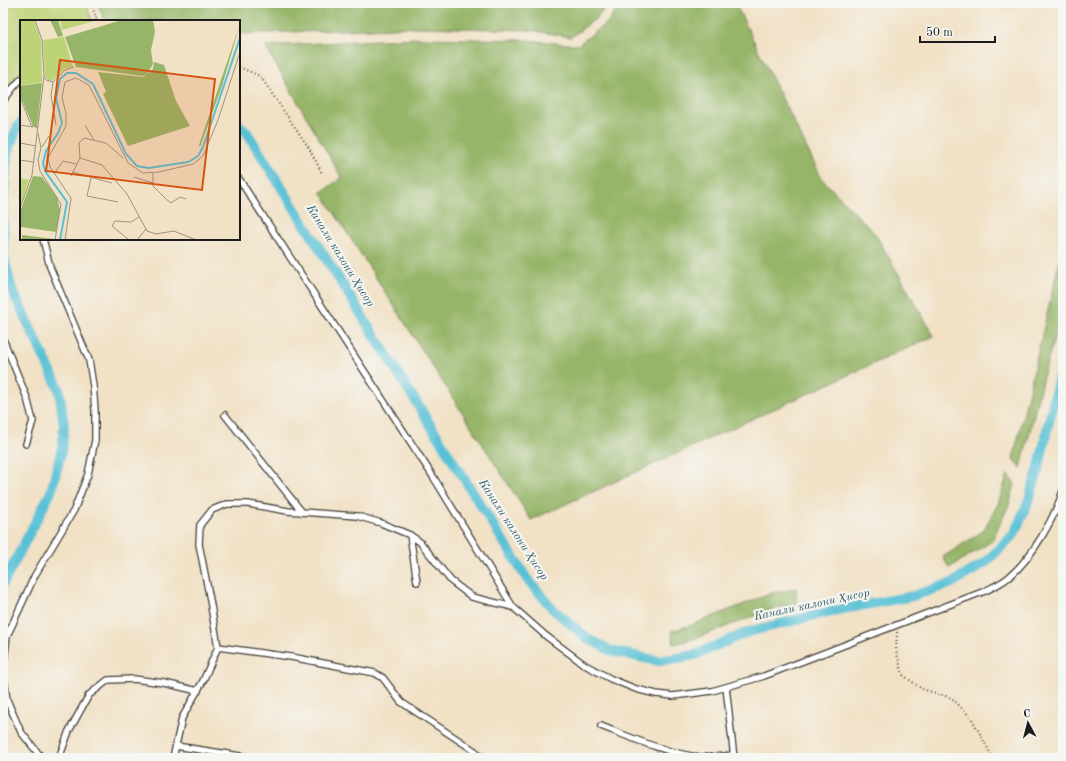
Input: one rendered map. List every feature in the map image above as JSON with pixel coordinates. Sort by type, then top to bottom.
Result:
[{"type":"lane","points":[[3,101],[20,80]]},
{"type":"lane","points":[[240,181],[434,478],[512,607],[546,636],[585,665],[611,679],[636,689],[673,696],[712,691],[764,676],[985,591],[1009,577],[1025,560],[1046,531],[1063,491]]},
{"type":"lane","points":[[42,758],[21,732],[7,700],[3,671],[7,636],[35,575],[74,510],[88,474],[95,440],[95,410],[89,360],[50,267],[44,240]]},
{"type":"lane","points":[[3,339],[27,398],[33,421],[26,444]]},
{"type":"lane","points":[[225,415],[302,512]]},
{"type":"lane","points":[[173,758],[182,718],[198,691],[218,647],[199,544],[200,525],[212,510],[227,504],[248,504],[288,511],[357,516],[381,523],[410,535],[420,542],[451,581],[472,597],[512,607]]},
{"type":"lane","points":[[410,535],[417,582]]},
{"type":"lane","points":[[218,647],[291,657],[375,673],[383,678],[401,702],[475,751],[482,758]]},
{"type":"lane","points":[[59,758],[69,730],[89,695],[108,680],[134,679],[164,683],[198,691]]},
{"type":"lane","points":[[601,726],[652,745],[680,753],[700,757],[734,757],[726,687]]},
{"type":"lane","points":[[176,746],[253,758]]},
{"type":"path","points":[[91,3],[97,20]]},
{"type":"path","points":[[240,67],[260,76],[309,148],[322,173]]},
{"type":"path","points":[[897,625],[896,651],[903,675],[922,690],[952,698],[972,719],[993,758]]},
{"type":"green space","points":[[3,3],[86,3],[92,20],[20,20],[20,73],[3,92]]},
{"type":"green space","points":[[97,3],[609,3],[597,18],[571,37],[529,30],[418,27],[240,34],[240,20],[105,20]]},
{"type":"green space","points":[[621,3],[735,3],[822,179],[876,235],[934,336],[531,520],[321,192],[342,178],[265,46],[417,38],[526,40],[578,45],[608,22]]},
{"type":"green space","points":[[1063,246],[1063,306],[1042,381],[1021,468],[1013,459]]},
{"type":"green space","points":[[1008,474],[1015,484],[1009,505],[992,541],[949,568],[943,557],[983,531],[998,504]]},
{"type":"green space","points":[[796,588],[797,604],[773,609],[693,639],[674,644],[671,631],[689,626],[772,593]]},
{"type":"waterway","name":"Канали калони Ҳисор","points":[[3,206],[7,153],[20,123]]},
{"type":"waterway","name":"Канали калони Ҳисор","points":[[240,126],[246,131],[527,579],[553,609],[587,638],[611,651],[659,661],[695,655],[748,632],[832,611],[913,596],[952,583],[985,563],[1014,534],[1029,500],[1039,467],[1063,358]]},
{"type":"waterway","name":"Канали калони Ҳисор","points":[[3,216],[4,257],[11,287],[59,389],[64,425],[62,448],[51,492],[3,584]]}]
